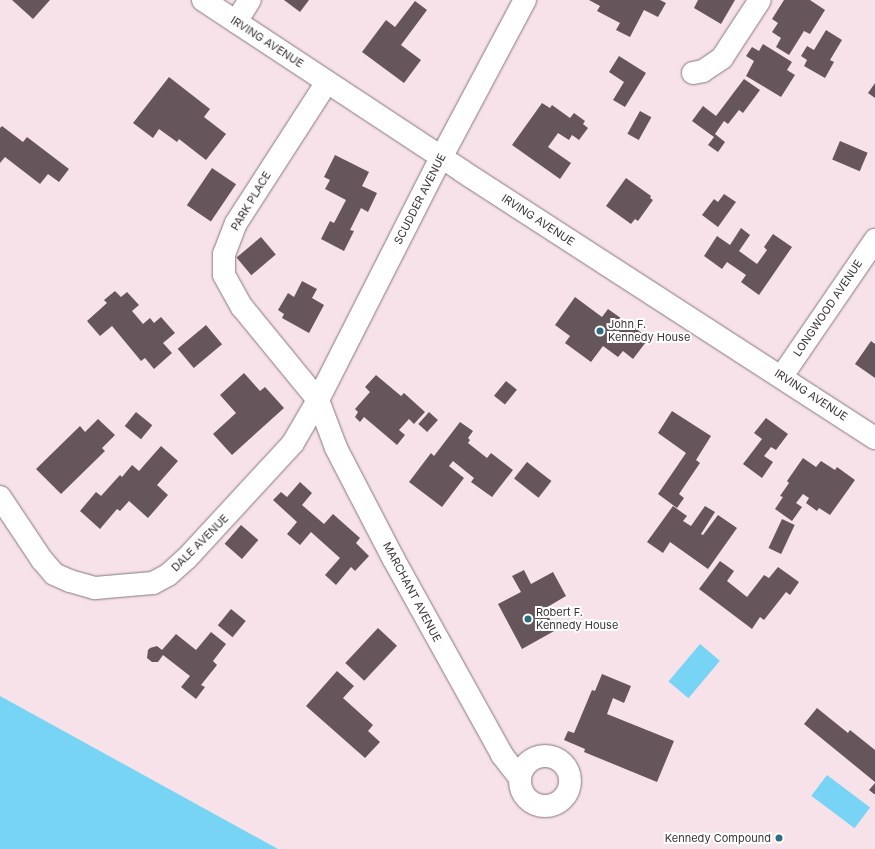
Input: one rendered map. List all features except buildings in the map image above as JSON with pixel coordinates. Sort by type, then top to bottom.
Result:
[{"type":"street","name":"IRVING AVENUE","points":[[203,0],[596,258],[782,376],[875,438]]},
{"type":"street","points":[[236,22],[250,0]]},
{"type":"street","name":"SCUDDER AVENUE","points":[[318,400],[442,156],[525,0]]},
{"type":"street","points":[[693,73],[713,65],[727,53],[760,0]]},
{"type":"street","name":"PARK PLACE","points":[[318,400],[242,307],[224,275],[224,254],[236,223],[327,82]]},
{"type":"street","name":"LONGWOOD AVENUE","points":[[782,376],[875,240]]},
{"type":"street","name":"DALE AVENUE","points":[[0,497],[26,538],[54,574],[70,581],[95,588],[153,583],[168,575],[187,558],[293,443],[318,400]]},
{"type":"street","name":"MARCHANT AVENUE","points":[[318,400],[336,448],[397,565],[502,755],[520,778]]},
{"type":"water","points":[[700,644],[720,661],[688,698],[669,682]]},
{"type":"water","points":[[0,696],[278,849],[0,849]]},
{"type":"water","points":[[827,775],[870,807],[854,828],[811,796]]},
{"type":"place","name":"John F. Kennedy House","points":[[600,331]]},
{"type":"place","name":"Robert F. Kennedy House","points":[[528,619]]},
{"type":"place","name":"Kennedy Compound","points":[[779,838]]}]
